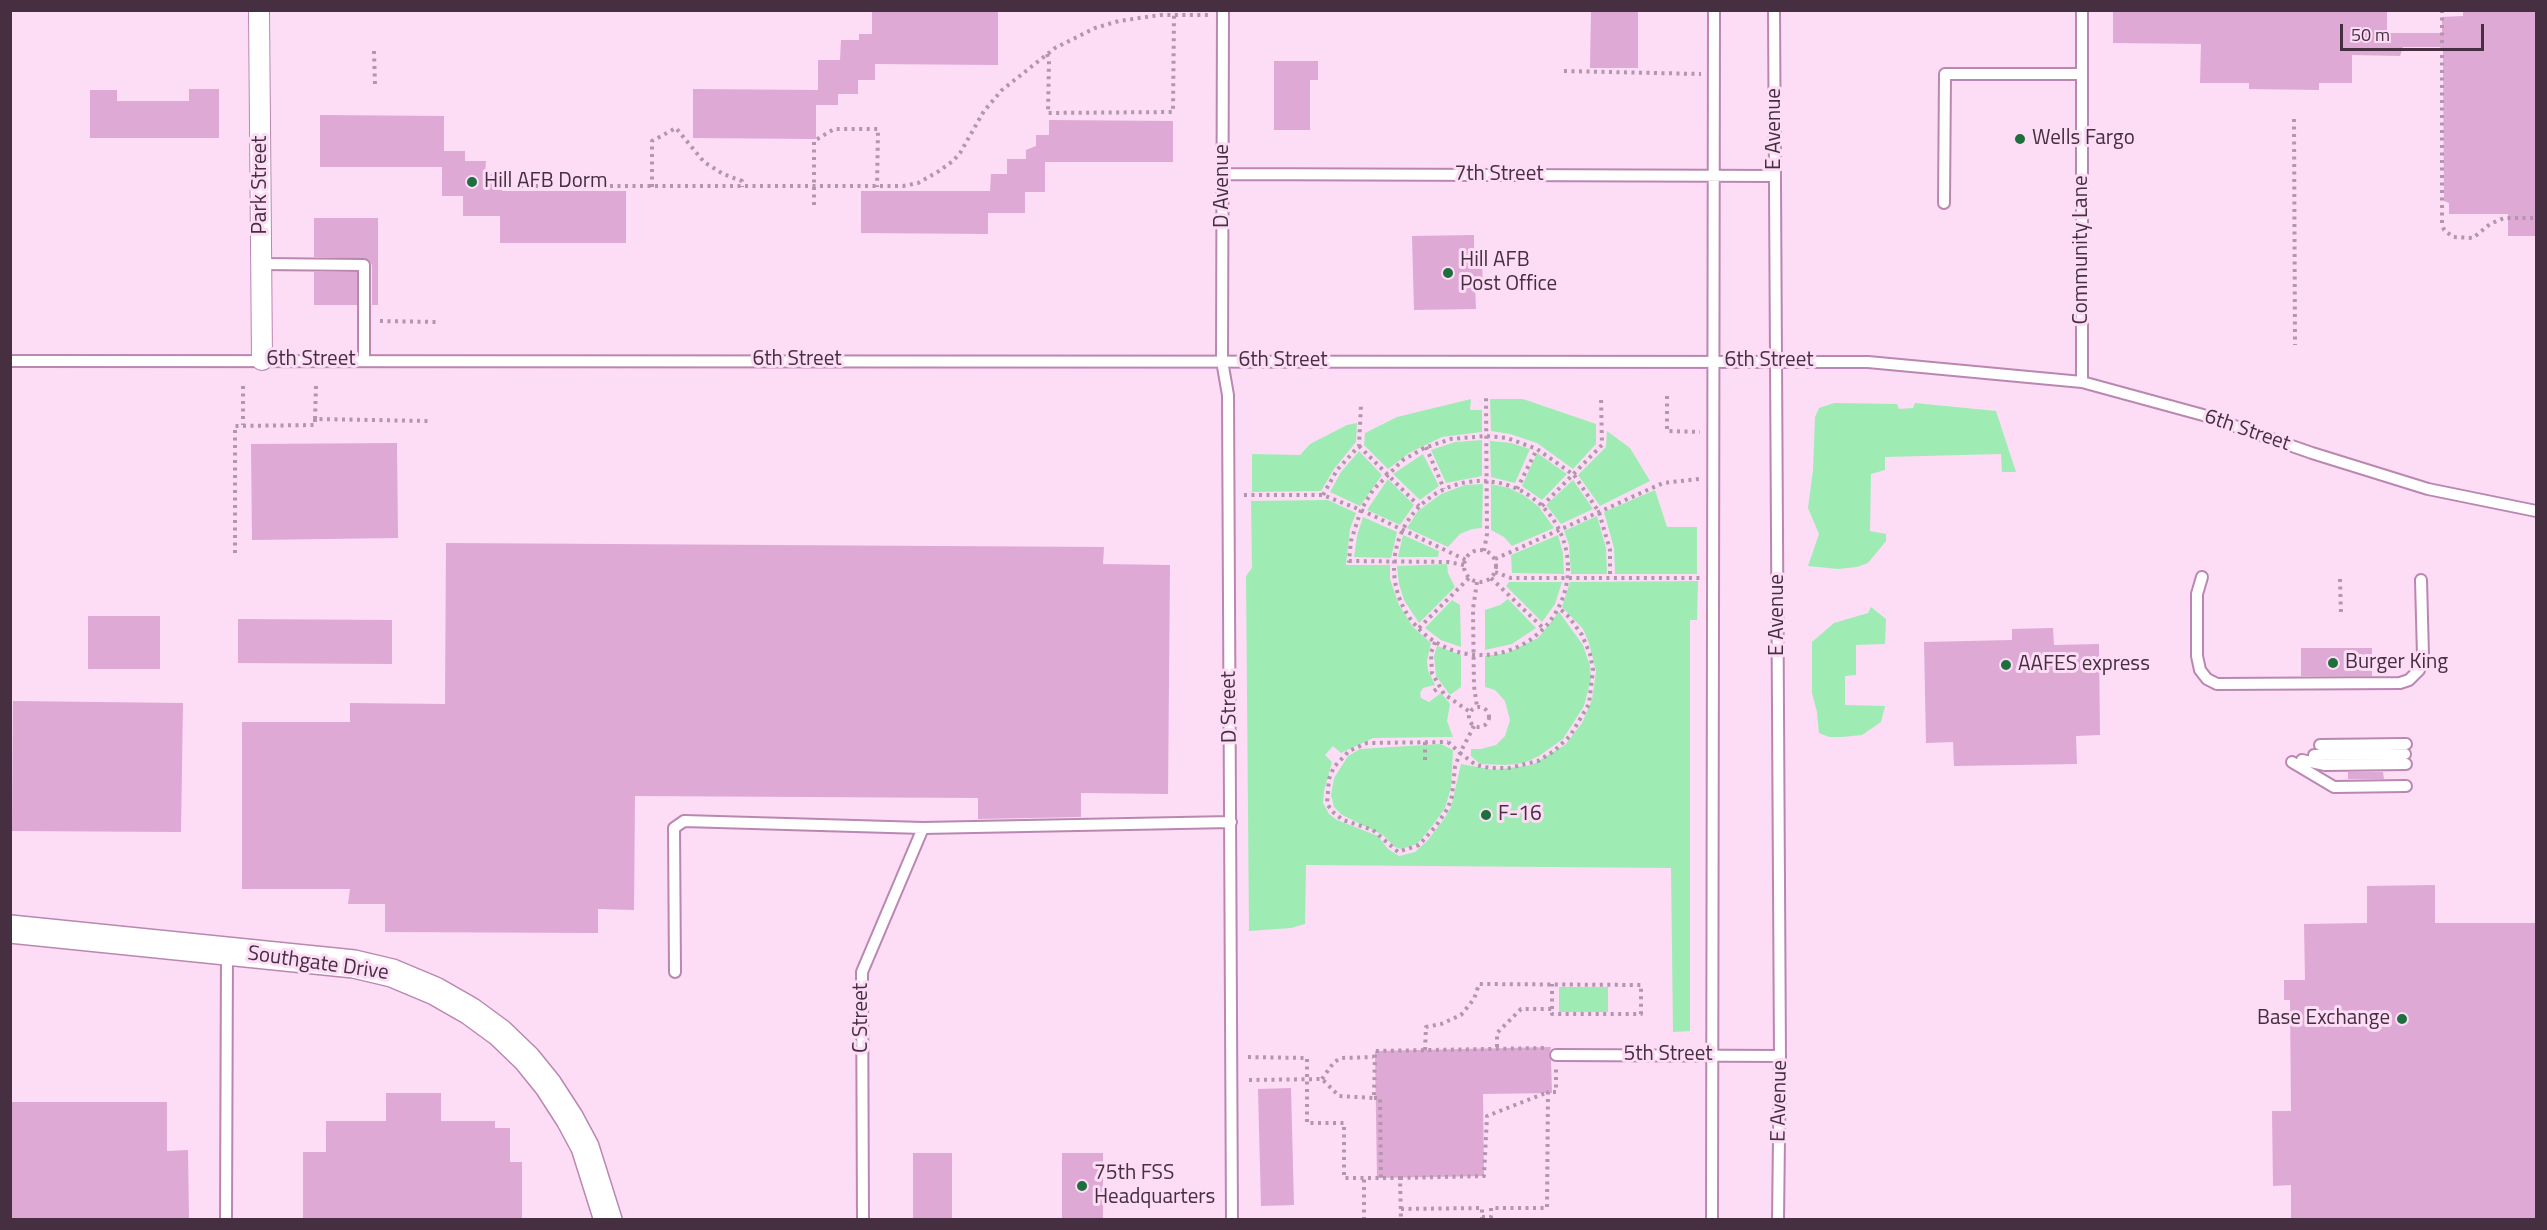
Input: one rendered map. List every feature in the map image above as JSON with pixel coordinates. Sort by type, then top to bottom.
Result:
[{"type":"main road","name":"Southgate Drive","points":[[10,929],[320,960],[387,972],[445,996],[485,1021],[533,1065],[565,1109],[589,1157],[608,1220]]},
{"type":"street","name":"Park Street","points":[[259,10],[262,360]]},
{"type":"lane","name":"D Avenue","points":[[1222,361],[1223,10]]},
{"type":"lane","points":[[1712,1220],[1714,10]]},
{"type":"lane","name":"E Avenue","points":[[1774,10],[1780,1056],[1778,1220]]},
{"type":"lane","name":"Community Lane","points":[[2082,10],[2082,382]]},
{"type":"lane","points":[[1944,203],[1945,74],[2082,74]]},
{"type":"lane","name":"7th Street","points":[[1223,174],[1775,176]]},
{"type":"lane","points":[[261,264],[364,265],[364,360]]},
{"type":"lane","name":"6th Street","points":[[10,362],[364,360],[1868,362],[2082,382],[2203,415],[2312,453],[2428,489],[2536,511]]},
{"type":"lane","name":"D Street","points":[[1222,361],[1228,394],[1232,1220]]},
{"type":"lane","points":[[2202,577],[2197,594],[2197,656],[2200,669],[2207,679],[2217,684],[2400,683],[2409,680],[2419,669],[2423,656],[2421,580]]},
{"type":"lane","points":[[2317,750],[2406,754],[2325,765],[2297,761],[2334,786],[2406,786]]},
{"type":"lane","points":[[675,972],[674,828],[684,821],[923,828],[1231,822]]},
{"type":"lane","name":"C Street","points":[[863,1220],[862,972],[923,828]]},
{"type":"lane","points":[[226,1220],[227,951]]},
{"type":"lane","name":"5th Street","points":[[1556,1055],[1780,1056]]},
{"type":"path","points":[[2442,10],[2442,223],[2444,230],[2452,237],[2473,238],[2490,224],[2504,218],[2536,218]]},
{"type":"path","points":[[520,186],[815,188],[903,186],[918,183],[939,171],[960,153],[984,111],[1002,90],[1047,54],[1074,38],[1119,21],[1174,15],[1208,15]]},
{"type":"path","points":[[1047,54],[1049,60],[1048,113],[1173,112],[1174,15]]},
{"type":"path","points":[[374,51],[375,85]]},
{"type":"path","points":[[1564,71],[1714,74]]},
{"type":"path","points":[[2294,119],[2295,345]]},
{"type":"path","points":[[652,187],[652,141],[676,128],[704,162],[723,174],[742,181],[742,187]]},
{"type":"path","points":[[814,205],[814,141],[834,129],[878,129],[877,187]]},
{"type":"path","points":[[380,321],[436,322]]},
{"type":"path","points":[[243,386],[243,425]]},
{"type":"path","points":[[235,553],[235,426],[315,425],[316,386]]},
{"type":"path","points":[[1667,396],[1667,431],[1700,432]]},
{"type":"path","points":[[1484,551],[1487,534],[1486,397]]},
{"type":"path","points":[[1542,506],[1602,446],[1601,397]]},
{"type":"path","points":[[1323,495],[1337,470],[1359,446],[1361,405]]},
{"type":"path","points":[[315,418],[430,421]]},
{"type":"path","points":[[1465,562],[1348,561],[1353,533],[1361,510],[1373,490],[1403,460],[1426,447],[1451,439],[1486,436],[1507,438],[1537,449],[1574,475],[1599,512],[1610,550],[1610,578]]},
{"type":"path","points":[[1359,446],[1419,506]]},
{"type":"path","points":[[1426,447],[1444,489]]},
{"type":"path","points":[[1517,489],[1537,449]]},
{"type":"path","points":[[1494,559],[1663,483],[1699,479]]},
{"type":"path","points":[[1487,481],[1517,489],[1542,506],[1559,530],[1567,558],[1567,579],[1558,607],[1542,628],[1529,639],[1512,648],[1490,654],[1473,654],[1435,642],[1419,628],[1405,610],[1398,596],[1394,563],[1402,531],[1419,506],[1444,489],[1466,482],[1487,481]]},
{"type":"path","points":[[1244,495],[1323,495],[1361,510],[1465,562]]},
{"type":"path","points":[[1484,551],[1494,559],[1495,572],[1491,578],[1485,582],[1477,582],[1469,578],[1465,562],[1471,553],[1484,551]]},
{"type":"path","points":[[1495,572],[1511,578],[1700,578]]},
{"type":"path","points":[[1419,628],[1469,578]]},
{"type":"path","points":[[1491,578],[1542,628]]},
{"type":"path","points":[[2340,579],[2341,615]]},
{"type":"path","points":[[1477,582],[1473,609],[1473,654],[1477,707]]},
{"type":"path","points":[[1474,726],[1460,753],[1448,808],[1424,838],[1407,850],[1398,852],[1381,835],[1343,819],[1334,813],[1328,804],[1326,791],[1334,767],[1349,751],[1367,743],[1448,742],[1460,753],[1476,765],[1490,768],[1524,765],[1554,751],[1570,736],[1581,720],[1590,696],[1593,669],[1582,635],[1569,617],[1558,607]]},
{"type":"path","points":[[1435,642],[1431,652],[1432,673],[1452,701],[1470,712]]},
{"type":"path","points":[[1434,691],[1440,687]]},
{"type":"path","points":[[1477,707],[1486,709],[1489,718],[1484,726],[1474,726],[1469,720],[1470,712],[1477,707]]},
{"type":"path","points":[[1425,742],[1425,760]]},
{"type":"path","points":[[1425,1050],[1426,1027],[1441,1024],[1461,1015],[1474,999],[1479,984],[1552,984],[1641,985],[1641,1014],[1552,1014],[1552,984]]},
{"type":"path","points":[[1497,1050],[1497,1033],[1521,1009],[1552,1009]]},
{"type":"path","points":[[1248,1057],[1307,1058],[1307,1123],[1344,1123],[1344,1178],[1484,1176],[1487,1116],[1548,1092],[1556,1092],[1556,1049],[1551,1047],[1375,1051],[1373,1057],[1374,1098]]},
{"type":"path","points":[[1322,1079],[1334,1062],[1341,1058],[1373,1057]]},
{"type":"path","points":[[1249,1080],[1322,1079],[1339,1096],[1380,1098],[1381,1178]]},
{"type":"path","points":[[1401,1209],[1482,1208],[1482,1217],[1491,1217],[1491,1208],[1547,1208],[1548,1092]]},
{"type":"path","points":[[1364,1178],[1364,1220]]},
{"type":"path","points":[[1400,1178],[1401,1220]]},
{"type":"green space","points":[[1471,399],[1470,410],[1482,410],[1482,432],[1442,437],[1409,453],[1388,469],[1364,445],[1365,433],[1397,417]]},
{"type":"green space","points":[[1490,399],[1523,399],[1596,424],[1596,444],[1573,469],[1537,443],[1510,434],[1491,431]]},
{"type":"green space","points":[[1834,403],[1897,404],[1899,409],[1913,408],[1915,403],[1996,411],[2016,472],[2002,472],[2001,454],[1885,457],[1885,470],[1871,474],[1870,531],[1886,534],[1886,541],[1868,563],[1857,567],[1838,569],[1808,566],[1819,534],[1808,508],[1813,470],[1815,417],[1819,408]]},
{"type":"green space","points":[[1357,423],[1356,442],[1334,469],[1321,491],[1252,492],[1252,454],[1300,455],[1310,444],[1347,425]]},
{"type":"green space","points":[[1607,431],[1630,448],[1650,481],[1600,506],[1578,475],[1606,447]]},
{"type":"green space","points":[[1482,440],[1482,476],[1446,483],[1431,450],[1455,442]]},
{"type":"green space","points":[[1490,441],[1511,443],[1530,449],[1515,483],[1491,477]]},
{"type":"green space","points":[[1359,451],[1382,475],[1360,506],[1330,492],[1341,472]]},
{"type":"green space","points":[[1537,453],[1567,474],[1542,500],[1522,486]]},
{"type":"green space","points":[[1423,454],[1439,486],[1420,500],[1393,474]]},
{"type":"green space","points":[[1388,479],[1414,505],[1400,525],[1367,510]]},
{"type":"green space","points":[[1573,480],[1593,509],[1561,524],[1546,505]]},
{"type":"green space","points":[[1483,484],[1482,528],[1460,534],[1448,547],[1407,528],[1418,511],[1441,494],[1465,485]]},
{"type":"green space","points":[[1491,484],[1509,488],[1525,496],[1539,507],[1554,528],[1512,546],[1504,537],[1491,530]]},
{"type":"green space","points":[[1655,490],[1667,527],[1697,527],[1697,574],[1615,574],[1614,548],[1604,512]]},
{"type":"green space","points":[[1328,500],[1356,513],[1350,529],[1346,565],[1390,565],[1390,579],[1399,605],[1413,627],[1431,643],[1427,661],[1428,670],[1435,685],[1423,688],[1420,693],[1421,698],[1429,702],[1441,693],[1450,704],[1447,721],[1453,737],[1373,738],[1341,753],[1333,746],[1325,755],[1332,762],[1323,803],[1329,814],[1337,820],[1378,836],[1388,849],[1399,856],[1415,852],[1428,840],[1444,819],[1451,807],[1461,764],[1494,770],[1532,765],[1565,745],[1582,723],[1592,700],[1596,671],[1583,629],[1562,607],[1570,582],[1698,581],[1697,620],[1690,620],[1690,1031],[1673,1032],[1671,868],[1306,865],[1305,924],[1291,928],[1249,931],[1246,576],[1252,568],[1251,501]]},
{"type":"green space","points":[[1597,516],[1606,548],[1607,574],[1571,574],[1569,545],[1564,531]]},
{"type":"green space","points":[[1363,517],[1397,532],[1391,558],[1354,557]]},
{"type":"green space","points":[[1403,535],[1439,551],[1438,557],[1398,557]]},
{"type":"green space","points":[[1558,535],[1563,553],[1564,574],[1512,573],[1511,555]]},
{"type":"green space","points":[[1447,564],[1448,573],[1455,587],[1419,623],[1404,600],[1397,566]]},
{"type":"green space","points":[[1509,582],[1562,582],[1555,604],[1542,622],[1506,586]]},
{"type":"green space","points":[[1508,599],[1536,628],[1512,644],[1485,650],[1485,610],[1500,605]]},
{"type":"green space","points":[[1452,600],[1460,605],[1461,647],[1441,640],[1425,628]]},
{"type":"green space","points":[[1871,607],[1886,619],[1885,644],[1856,645],[1856,675],[1845,676],[1845,705],[1885,706],[1881,722],[1862,735],[1829,737],[1819,733],[1812,693],[1812,642],[1834,623],[1868,613]]},
{"type":"green space","points":[[1559,612],[1583,645],[1590,666],[1591,679],[1584,706],[1563,739],[1539,756],[1524,763],[1480,764],[1471,756],[1471,749],[1496,745],[1505,736],[1510,720],[1505,701],[1495,690],[1485,687],[1485,656],[1507,653],[1538,638]]},
{"type":"green space","points":[[1437,646],[1461,655],[1461,687],[1450,695],[1436,676],[1434,656]]},
{"type":"green space","points":[[1441,744],[1453,750],[1451,788],[1445,808],[1417,844],[1401,849],[1395,847],[1383,835],[1342,815],[1334,807],[1331,795],[1334,778],[1348,756],[1360,749]]},
{"type":"green space","points":[[1559,987],[1608,987],[1608,1012],[1559,1012]]},
{"type":"building","points":[[1591,10],[1638,10],[1638,68],[1590,68]]},
{"type":"building","points":[[2113,10],[2387,10],[2387,33],[2442,33],[2442,17],[2463,16],[2463,10],[2536,10],[2536,236],[2508,236],[2508,214],[2449,214],[2449,203],[2444,201],[2443,47],[2403,47],[2400,56],[2352,55],[2352,83],[2319,83],[2319,90],[2249,89],[2249,83],[2200,83],[2201,44],[2113,43]]},
{"type":"building","points":[[872,11],[998,12],[998,65],[875,64],[875,80],[858,80],[858,94],[838,94],[838,105],[816,105],[816,139],[693,138],[693,89],[818,90],[818,60],[840,60],[841,40],[859,40],[859,34],[872,34]]},
{"type":"building","points":[[1274,61],[1318,61],[1318,80],[1310,80],[1310,130],[1274,130]]},
{"type":"building","points":[[189,89],[219,89],[219,138],[90,138],[90,90],[117,90],[117,101],[189,101]]},
{"type":"building","name":"Hill AFB Dorm","points":[[320,115],[444,116],[444,151],[465,151],[465,161],[486,161],[485,174],[503,174],[502,191],[626,191],[626,243],[500,243],[500,216],[463,216],[463,196],[442,196],[442,167],[320,167]]},
{"type":"building","points":[[1049,120],[1173,121],[1173,162],[1045,162],[1045,192],[1025,192],[1025,213],[988,213],[988,234],[861,233],[861,191],[990,191],[991,174],[1007,174],[1007,159],[1026,159],[1026,150],[1036,146],[1036,135],[1049,135]]},
{"type":"building","points":[[314,218],[378,218],[378,305],[372,305],[372,265],[368,259],[314,257]]},
{"type":"building","name":"Hill AFB Post Office","points":[[1474,235],[1474,260],[1482,260],[1483,286],[1475,286],[1476,309],[1414,310],[1412,236]]},
{"type":"building","points":[[314,272],[357,272],[357,305],[314,305]]},
{"type":"building","points":[[397,443],[398,538],[252,540],[251,444]]},
{"type":"building","points":[[446,543],[1104,547],[1103,564],[1170,565],[1168,794],[1081,793],[1081,817],[978,819],[978,798],[635,796],[634,910],[598,909],[598,933],[385,932],[385,904],[348,904],[350,889],[242,889],[242,722],[350,722],[350,703],[445,704]]},
{"type":"building","points":[[88,616],[160,616],[160,669],[88,669]]},
{"type":"building","points":[[238,619],[392,620],[392,664],[238,663]]},
{"type":"building","points":[[2053,628],[2054,645],[2099,644],[2100,735],[2076,736],[2077,764],[1954,766],[1953,742],[1926,743],[1924,642],[2012,640],[2012,629]]},
{"type":"building","points":[[2301,648],[2372,648],[2372,676],[2301,676]]},
{"type":"building","points":[[13,701],[183,703],[181,832],[12,831]]},
{"type":"building","points":[[2348,772],[2383,772],[2384,779],[2348,779]]},
{"type":"building","points":[[2435,885],[2435,923],[2536,923],[2536,1220],[2291,1220],[2291,1185],[2273,1186],[2272,1111],[2291,1111],[2290,1000],[2284,1000],[2284,980],[2305,980],[2304,924],[2367,923],[2367,886]]},
{"type":"building","points":[[1551,1047],[1549,1056],[1552,1093],[1483,1094],[1484,1176],[1377,1178],[1375,1051]]},
{"type":"building","points":[[1291,1088],[1294,1205],[1261,1206],[1258,1089]]},
{"type":"building","points":[[386,1093],[441,1093],[441,1121],[495,1121],[495,1128],[510,1128],[510,1162],[522,1162],[522,1220],[303,1220],[303,1152],[326,1152],[326,1121],[386,1121]]},
{"type":"building","points":[[10,1102],[167,1102],[167,1151],[188,1150],[189,1220],[10,1220]]},
{"type":"building","points":[[913,1153],[952,1153],[952,1220],[913,1220]]},
{"type":"building","name":"75th FSS Headquarters","points":[[1062,1153],[1103,1153],[1103,1220],[1062,1220]]},
{"type":"place","name":"Wells Fargo","points":[[2020,139]]},
{"type":"place","name":"Hill AFB Dorm","points":[[472,182]]},
{"type":"place","name":"Hill AFB Post Office","points":[[1448,273]]},
{"type":"place","name":"Burger King","points":[[2333,663]]},
{"type":"place","name":"AAFES express","points":[[2006,665]]},
{"type":"place","name":"F-16","points":[[1486,815]]},
{"type":"place","name":"Base Exchange","points":[[2402,1019]]},
{"type":"place","name":"75th FSS Headquarters","points":[[1082,1186]]}]
